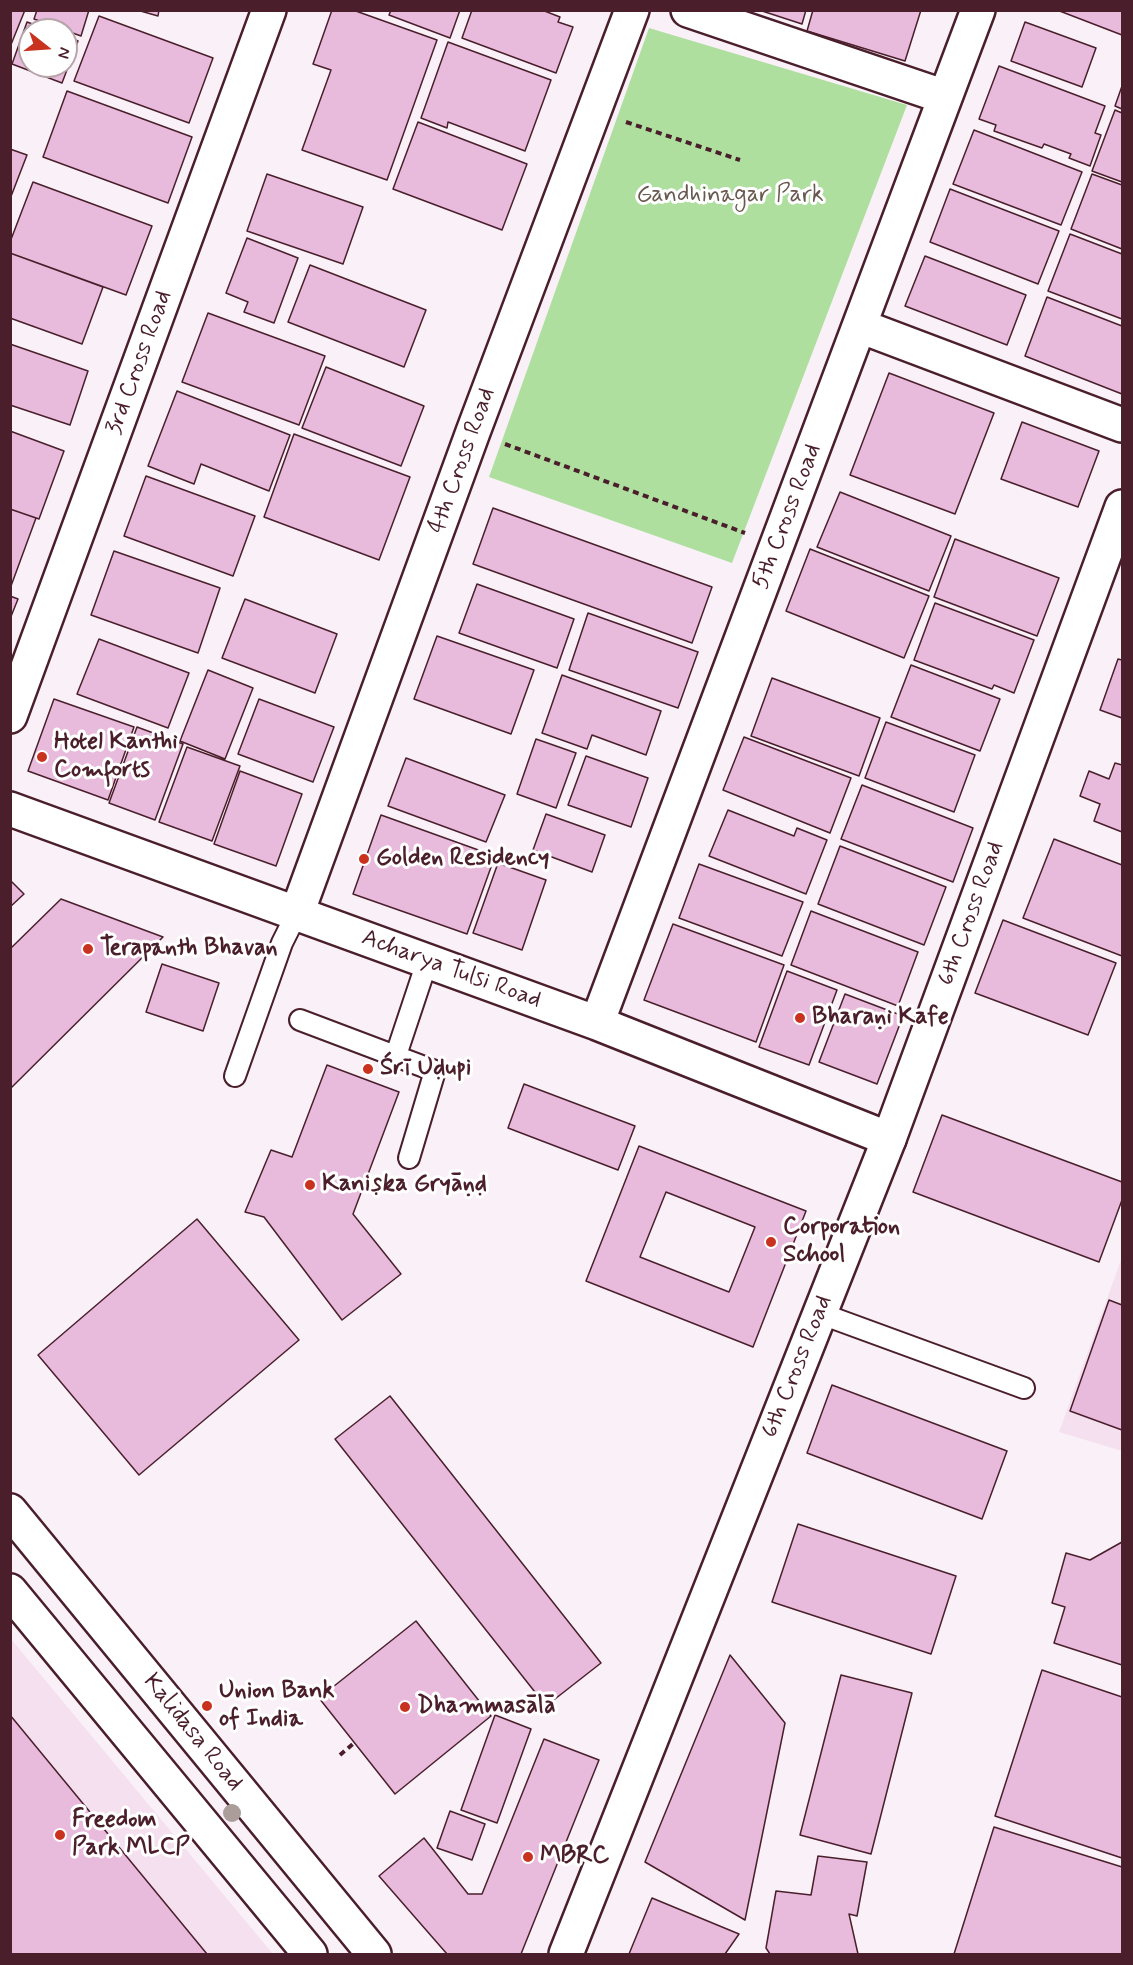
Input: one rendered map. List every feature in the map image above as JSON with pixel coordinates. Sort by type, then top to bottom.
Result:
[{"type":"street","name":"3rd Cross Road","points":[[10,716],[269,10]]},
{"type":"street","name":"4th Cross Road","points":[[297,913],[473,432],[632,10]]},
{"type":"street","points":[[688,10],[945,98]]},
{"type":"street","name":"5th Cross Road","points":[[597,1023],[978,10]]},
{"type":"street","points":[[860,326],[1122,425]]},
{"type":"street","name":"6th Cross Road","points":[[566,1954],[889,1139],[1122,507]]},
{"type":"street","name":"Acharya Tulsi Road","points":[[10,810],[597,1023],[889,1139]]},
{"type":"street","name":"Kalidasa Road","points":[[10,1511],[374,1954]]},
{"type":"street","name":"Kalidasa Road","points":[[10,1591],[310,1954]]},
{"type":"lane","points":[[235,1076],[282,943],[297,913]]},
{"type":"lane","points":[[396,1055],[427,962]]},
{"type":"lane","points":[[300,1020],[435,1071],[409,1158]]},
{"type":"lane","points":[[819,1313],[1024,1388]]},
{"type":"path","points":[[594,112],[740,160]]},
{"type":"path","points":[[473,432],[777,545]]},
{"type":"path","points":[[340,1755],[354,1743]]},
{"type":"shaded area","points":[[1122,1257],[1122,1451],[1059,1432]]},
{"type":"shaded area","points":[[11,1639],[273,1954],[11,1954]]},
{"type":"green space","name":"Gandhinagar Park","points":[[649,28],[907,105],[732,563],[489,477]]},
{"type":"building","points":[[10,10],[25,10],[22,18],[18,18],[18,27],[10,47]]},
{"type":"building","points":[[37,10],[89,10],[81,36],[78,35],[78,18],[34,18]]},
{"type":"building","points":[[137,10],[159,10],[158,16]]},
{"type":"building","points":[[332,10],[353,10],[437,40],[387,180],[302,150],[331,70],[313,64]]},
{"type":"building","points":[[391,10],[460,10],[450,38],[389,15]]},
{"type":"building","points":[[472,10],[542,10],[560,17],[558,22],[573,27],[556,73],[462,38]]},
{"type":"building","points":[[759,10],[806,10],[802,24]]},
{"type":"building","points":[[813,10],[921,10],[905,61],[807,31]]},
{"type":"building","points":[[1057,10],[1122,10],[1122,35]]},
{"type":"building","points":[[99,16],[213,58],[189,123],[74,81],[78,78],[78,71]]},
{"type":"building","points":[[1025,22],[1096,48],[1082,87],[1011,61]]},
{"type":"building","points":[[448,42],[551,80],[525,151],[448,122],[447,128],[421,118]]},
{"type":"building","points":[[18,47],[18,66],[12,64]]},
{"type":"building","points":[[999,66],[1105,106],[1095,133],[1101,135],[1090,166],[1069,158],[1071,154],[1044,144],[1042,148],[994,131],[996,125],[979,119]]},
{"type":"building","points":[[49,78],[64,78],[62,83]]},
{"type":"building","points":[[1122,86],[1122,109],[1115,106]]},
{"type":"building","points":[[67,91],[192,137],[168,203],[43,157]]},
{"type":"building","points":[[1115,110],[1122,113],[1122,182],[1092,171]]},
{"type":"building","points":[[418,122],[527,164],[502,230],[393,189]]},
{"type":"building","points":[[974,130],[1082,172],[1061,225],[953,184]]},
{"type":"building","points":[[10,149],[27,155],[10,199]]},
{"type":"building","points":[[267,174],[363,207],[343,264],[247,231]]},
{"type":"building","points":[[1092,174],[1122,185],[1122,249],[1071,229]]},
{"type":"building","points":[[33,182],[152,226],[126,295],[10,253],[10,242]]},
{"type":"building","points":[[950,189],[1059,231],[1038,284],[930,242]]},
{"type":"building","points":[[1070,234],[1122,254],[1122,319],[1048,291]]},
{"type":"building","points":[[247,238],[298,258],[274,323],[244,312],[248,302],[226,293]]},
{"type":"building","points":[[10,253],[103,287],[82,344],[10,318]]},
{"type":"building","points":[[925,256],[1026,295],[1007,345],[905,306]]},
{"type":"building","points":[[310,265],[426,310],[404,367],[288,322]]},
{"type":"building","points":[[1047,297],[1122,326],[1122,394],[1025,356]]},
{"type":"building","points":[[208,313],[325,356],[299,425],[182,382]]},
{"type":"building","points":[[10,344],[88,371],[70,425],[10,405]]},
{"type":"building","points":[[326,367],[424,406],[401,466],[302,428]]},
{"type":"building","points":[[889,373],[994,413],[955,514],[850,475]]},
{"type":"building","points":[[177,391],[290,435],[269,491],[201,464],[194,484],[148,466]]},
{"type":"building","points":[[1022,422],[1099,451],[1078,507],[1001,479]]},
{"type":"building","points":[[10,431],[64,451],[39,519],[10,509]]},
{"type":"building","points":[[294,434],[410,477],[379,560],[264,517]]},
{"type":"building","points":[[146,476],[255,516],[233,576],[124,536]]},
{"type":"building","points":[[840,492],[951,536],[929,591],[817,547]]},
{"type":"building","points":[[493,508],[712,587],[692,643],[473,564]]},
{"type":"building","points":[[10,509],[36,518],[11,586],[10,585]]},
{"type":"building","points":[[955,539],[1059,578],[1037,636],[934,597]]},
{"type":"building","points":[[810,549],[929,596],[904,658],[786,611]]},
{"type":"building","points":[[114,551],[220,588],[198,653],[91,615]]},
{"type":"building","points":[[477,584],[574,619],[557,668],[459,633]]},
{"type":"building","points":[[10,596],[18,599],[10,619]]},
{"type":"building","points":[[245,599],[337,634],[315,693],[222,658]]},
{"type":"building","points":[[935,603],[1034,640],[1014,693],[994,685],[992,689],[914,660]]},
{"type":"building","points":[[588,613],[698,652],[678,708],[569,670]]},
{"type":"building","points":[[437,636],[534,670],[511,734],[414,699]]},
{"type":"building","points":[[99,639],[189,673],[168,728],[77,694]]},
{"type":"building","points":[[1118,659],[1122,660],[1122,718],[1100,710]]},
{"type":"building","points":[[911,665],[1000,699],[980,751],[891,717]]},
{"type":"building","points":[[208,670],[253,688],[225,759],[180,741]]},
{"type":"building","points":[[562,675],[661,711],[646,755],[592,735],[587,749],[542,733]]},
{"type":"building","points":[[772,678],[880,718],[859,776],[751,736]]},
{"type":"building","points":[[54,699],[134,727],[108,800],[28,771]]},
{"type":"building","points":[[259,699],[334,727],[313,782],[238,754]]},
{"type":"building","points":[[886,722],[975,755],[954,812],[865,778]]},
{"type":"building","points":[[137,727],[183,744],[155,820],[109,803]]},
{"type":"building","points":[[744,737],[851,778],[830,833],[723,790]]},
{"type":"building","points":[[536,739],[576,753],[556,808],[517,794]]},
{"type":"building","points":[[187,747],[240,766],[212,841],[159,822]]},
{"type":"building","points":[[586,756],[648,778],[631,827],[568,805]]},
{"type":"building","points":[[406,758],[505,795],[486,842],[388,806]]},
{"type":"building","points":[[1115,763],[1122,765],[1122,832],[1094,821],[1100,804],[1080,796],[1089,771],[1109,779]]},
{"type":"building","points":[[240,771],[302,794],[276,866],[214,844]]},
{"type":"building","points":[[862,785],[973,828],[953,882],[841,839]]},
{"type":"building","points":[[728,810],[794,836],[797,828],[827,840],[806,894],[709,856]]},
{"type":"building","points":[[546,814],[605,835],[592,872],[533,850]]},
{"type":"building","points":[[381,815],[495,856],[467,934],[353,894]]},
{"type":"building","points":[[1054,839],[1122,865],[1122,956],[1023,918]]},
{"type":"building","points":[[840,846],[946,887],[924,945],[818,904]]},
{"type":"building","points":[[498,863],[546,880],[522,950],[473,933]]},
{"type":"building","points":[[699,864],[803,902],[782,956],[679,918]]},
{"type":"building","points":[[10,880],[24,894],[10,907]]},
{"type":"building","points":[[61,899],[163,937],[10,1089],[10,949]]},
{"type":"building","points":[[811,911],[918,952],[898,1006],[791,965]]},
{"type":"building","points":[[1003,920],[1116,963],[1088,1035],[975,993]]},
{"type":"building","points":[[673,924],[784,965],[756,1042],[644,1000]]},
{"type":"building","points":[[162,964],[219,983],[203,1031],[146,1012]]},
{"type":"building","points":[[787,971],[837,990],[809,1065],[759,1047]]},
{"type":"building","points":[[845,994],[903,1016],[877,1084],[819,1062]]},
{"type":"building","name":"Kaniṣka Gryāṇḍ","points":[[327,1065],[399,1092],[353,1214],[401,1274],[342,1320],[264,1217],[245,1212],[271,1150],[292,1157]]},
{"type":"building","points":[[524,1084],[635,1126],[618,1170],[508,1128]]},
{"type":"building","points":[[942,1115],[1122,1182],[1122,1200],[1099,1262],[913,1192]]},
{"type":"building","name":"Corporation School","points":[[639,1146],[806,1211],[753,1347],[586,1281]],"holes":[[[666,1192],[755,1227],[729,1292],[640,1257]]]},
{"type":"building","points":[[197,1219],[299,1340],[139,1475],[38,1355]]},
{"type":"building","points":[[1109,1300],[1122,1305],[1122,1430],[1070,1411]]},
{"type":"building","points":[[832,1385],[1007,1451],[982,1519],[807,1453]]},
{"type":"building","points":[[390,1396],[601,1663],[546,1706],[335,1439]]},
{"type":"building","points":[[798,1524],[956,1576],[931,1654],[772,1602]]},
{"type":"building","points":[[1122,1542],[1122,1665],[1054,1643],[1065,1607],[1052,1603],[1066,1553],[1090,1560]]},
{"type":"building","name":"Dhammasālā","points":[[416,1621],[491,1716],[395,1794],[319,1698]]},
{"type":"building","points":[[730,1655],[785,1723],[745,1920],[645,1862]]},
{"type":"building","points":[[1042,1670],[1122,1697],[1122,1858],[995,1816]]},
{"type":"building","points":[[841,1675],[912,1693],[871,1854],[800,1835]]},
{"type":"building","name":"Freedom Park MLCP","points":[[10,1715],[207,1954],[10,1954]]},
{"type":"building","points":[[495,1715],[531,1729],[497,1823],[461,1810]]},
{"type":"building","name":"MBRC","points":[[544,1739],[599,1760],[521,1954],[447,1954],[379,1876],[424,1838],[468,1894],[482,1894]]},
{"type":"building","points":[[450,1811],[485,1824],[472,1860],[437,1848]]},
{"type":"building","points":[[994,1827],[1122,1867],[1122,1954],[954,1954]]},
{"type":"building","points":[[818,1856],[867,1862],[857,1916],[849,1914],[858,1954],[770,1954],[766,1948],[776,1891],[811,1895]]},
{"type":"building","points":[[652,1898],[739,1934],[725,1954],[629,1954]]},
{"type":"place","name":"Hotel Kanthi Comforts","points":[[42,757]]},
{"type":"place","name":"Golden Residency","points":[[364,859]]},
{"type":"place","name":"Terapanth Bhavan","points":[[88,949]]},
{"type":"place","name":"Bharaṇi Kafe","points":[[800,1018]]},
{"type":"place","name":"Śrī Uḍupi","points":[[368,1069]]},
{"type":"place","name":"Kaniṣka Gryāṇḍ","points":[[310,1185]]},
{"type":"place","name":"Corporation School","points":[[771,1242]]},
{"type":"place","name":"Union Bank of India","points":[[207,1706]]},
{"type":"place","name":"Dhammasālā","points":[[405,1707]]},
{"type":"place","name":"Freedom Park MLCP","points":[[60,1835]]},
{"type":"place","name":"MBRC","points":[[528,1857]]}]
